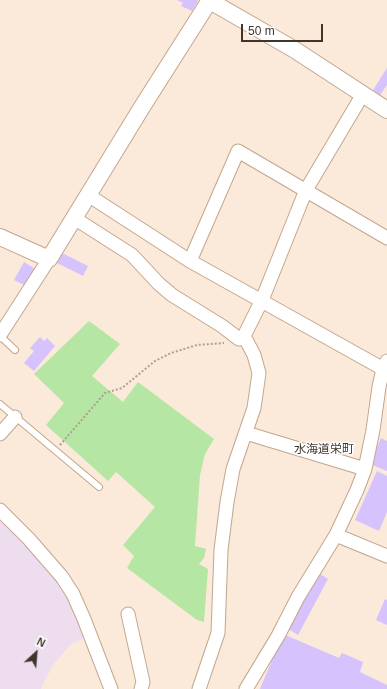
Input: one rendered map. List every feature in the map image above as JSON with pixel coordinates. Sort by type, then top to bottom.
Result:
[{"type":"street","points":[[0,336],[210,0],[295,50],[363,94],[385,105]]},
{"type":"street","points":[[239,339],[262,300],[306,190],[363,94]]},
{"type":"street","points":[[190,260],[238,151],[387,238]]},
{"type":"street","points":[[88,195],[190,260],[386,367],[379,387],[373,430],[365,470],[357,490],[336,535],[298,597],[278,636],[246,689]]},
{"type":"street","points":[[74,218],[132,255],[158,284],[172,295],[222,326],[239,339],[254,355],[259,374],[254,408],[233,469],[227,502],[221,550],[218,633],[199,689]]},
{"type":"street","points":[[0,237],[49,259]]},
{"type":"street","points":[[0,434],[15,417]]},
{"type":"street","points":[[246,433],[365,470]]},
{"type":"street","points":[[0,510],[29,539],[62,577],[73,594],[89,630],[111,689]]},
{"type":"street","points":[[336,535],[387,556]]},
{"type":"street","points":[[128,614],[143,682],[141,689]]},
{"type":"lane","points":[[0,336],[15,350]]},
{"type":"lane","points":[[0,404],[99,487]]},
{"type":"path","points":[[55,450],[105,393],[122,388],[155,362],[170,353],[197,345],[239,339]]},
{"type":"shaded area","points":[[0,517],[65,588],[85,638],[71,644],[53,665],[41,689],[0,689]]},
{"type":"green space","points":[[89,321],[120,344],[92,376],[123,402],[138,382],[214,439],[205,454],[200,475],[195,546],[206,549],[204,558],[199,564],[208,569],[204,622],[197,620],[127,568],[134,556],[123,545],[155,507],[116,472],[108,481],[46,425],[64,403],[34,374]]},
{"type":"building","points":[[177,0],[198,1],[192,11],[181,6],[183,3]]},
{"type":"building","points":[[387,68],[387,85],[380,95],[373,90]]},
{"type":"building","points":[[62,253],[88,266],[83,276],[57,263]]},
{"type":"building","points":[[24,262],[37,270],[28,287],[14,280]]},
{"type":"building","points":[[40,337],[44,341],[47,338],[55,346],[34,371],[24,363],[34,351],[30,348]]},
{"type":"building","points":[[381,438],[387,441],[387,471],[370,464]]},
{"type":"building","points":[[377,471],[387,476],[387,512],[379,531],[355,520]]},
{"type":"building","points":[[317,572],[328,579],[298,635],[287,628]]},
{"type":"building","points":[[385,599],[387,600],[387,625],[376,620]]},
{"type":"building","points":[[283,634],[339,658],[342,653],[363,662],[360,672],[387,685],[387,689],[260,689]]},
{"type":"district","name":"水海道栄町","points":[[324,450]]}]
